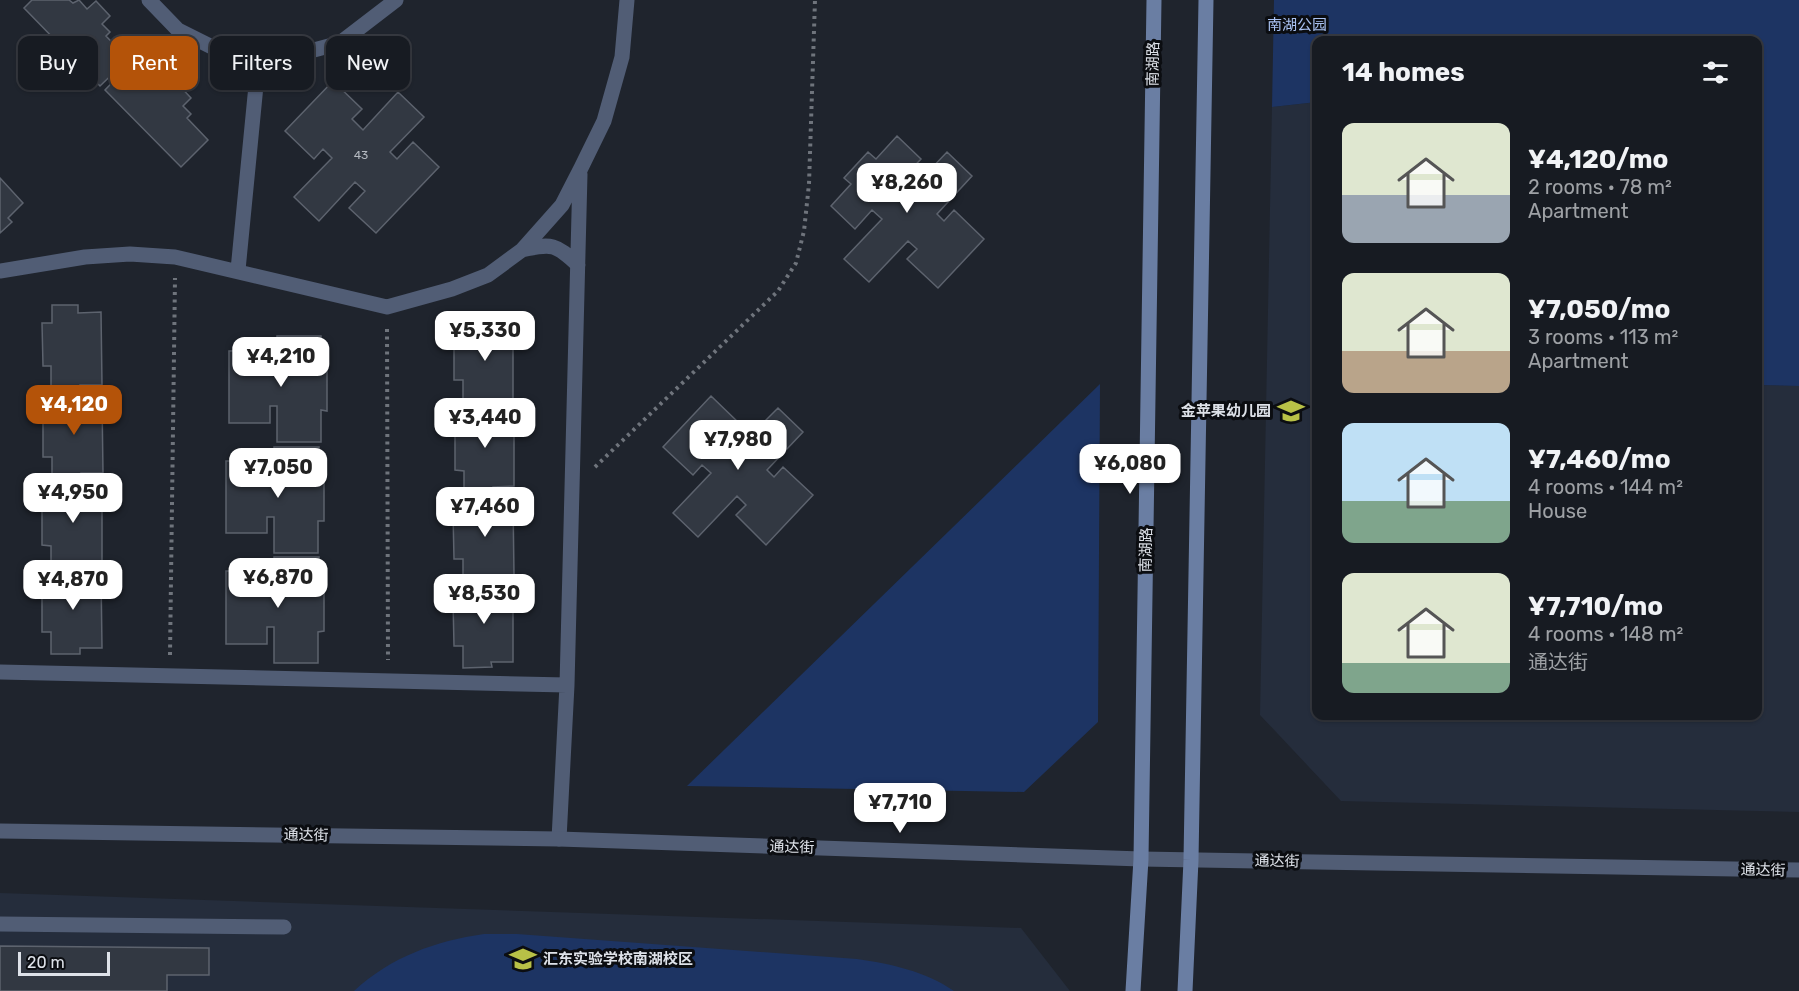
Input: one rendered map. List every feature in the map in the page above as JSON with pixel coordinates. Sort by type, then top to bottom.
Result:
[{"type":"main road","name":"南湖路","points":[[1133,991],[1141,859],[1154,0]]},
{"type":"main road","points":[[1185,991],[1191,860],[1206,0]]},
{"type":"street","points":[[149,0],[177,30],[210,46]]},
{"type":"street","points":[[314,50],[340,43],[396,0]]},
{"type":"street","points":[[0,271],[85,257],[130,254],[175,257],[238,270],[304,289],[387,307],[452,290],[488,275],[522,250],[562,205],[581,168],[604,121],[621,57],[627,0]]},
{"type":"street","points":[[238,270],[256,90]]},
{"type":"street","points":[[559,839],[567,685],[581,168]]},
{"type":"street","points":[[522,250],[546,244],[560,248],[578,265]]},
{"type":"street","points":[[0,672],[567,685]]},
{"type":"street","name":"通达街","points":[[0,831],[559,839],[1141,859],[1799,870]]},
{"type":"street","points":[[0,924],[284,927]]},
{"type":"path","points":[[572,489],[778,291],[796,263],[804,231],[809,183],[815,0]]},
{"type":"path","points":[[170,676],[175,257]]},
{"type":"path","points":[[387,307],[388,681]]},
{"type":"shaded area","name":"金苹果幼儿园","points":[[1312,103],[1312,720],[1762,720],[1762,385],[1799,386],[1799,812],[1341,801],[1260,715],[1272,107]]},
{"type":"shaded area","name":"汇东实验学校南湖校区","points":[[0,893],[1021,928],[1070,991],[0,991]]},
{"type":"green space","name":"南湖公园","points":[[1274,0],[1799,0],[1799,386],[1762,385],[1762,36],[1312,36],[1312,103],[1272,107]]},
{"type":"green space","points":[[1100,384],[1098,722],[1024,792],[687,786]]},
{"type":"green space","points":[[484,934],[517,934],[857,959],[907,969],[931,978],[954,991],[354,991],[383,969],[414,952],[448,941]]},
{"type":"building","points":[[32,0],[69,0],[73,3],[79,0],[87,9],[96,1],[110,16],[102,24],[110,32],[106,36],[110,40],[110,76],[100,86],[98,84],[98,36],[51,36],[24,8]]},
{"type":"building","points":[[110,85],[110,90],[184,90],[191,98],[183,106],[191,114],[187,118],[208,140],[181,167],[105,90]]},
{"type":"building","points":[[326,88],[342,90],[362,109],[352,119],[363,130],[398,92],[424,117],[390,152],[397,159],[413,142],[439,167],[376,233],[349,208],[365,191],[355,182],[319,221],[294,197],[332,158],[323,149],[314,159],[285,131]]},
{"type":"building","points":[[897,136],[921,159],[901,180],[911,190],[947,152],[972,176],[937,214],[944,221],[954,210],[984,239],[938,288],[907,259],[917,249],[908,241],[869,282],[844,259],[882,219],[872,210],[855,229],[831,206],[851,184],[844,178],[868,152],[876,159]]},
{"type":"building","points":[[0,178],[23,203],[8,218],[12,222],[0,233]]},
{"type":"building","points":[[52,305],[78,305],[78,313],[101,312],[102,385],[80,385],[80,391],[51,392],[51,366],[43,366],[42,323],[52,323]]},
{"type":"building","points":[[490,318],[490,326],[513,326],[513,399],[492,399],[492,405],[463,405],[463,380],[454,380],[454,337],[464,337],[463,319]]},
{"type":"building","points":[[277,336],[321,336],[321,369],[327,369],[327,411],[321,410],[321,442],[277,442],[277,406],[270,406],[270,423],[229,423],[229,351],[268,350],[269,370],[277,369]]},
{"type":"building","points":[[79,392],[79,400],[102,400],[103,473],[81,473],[81,478],[52,479],[52,457],[43,457],[43,411],[53,411],[53,393]]},
{"type":"building","points":[[711,396],[741,425],[731,435],[741,445],[778,408],[803,432],[767,470],[774,477],[783,467],[813,495],[766,545],[736,515],[746,505],[737,496],[698,537],[673,513],[711,473],[702,465],[693,475],[663,447]]},
{"type":"building","points":[[464,406],[491,406],[491,413],[514,413],[514,486],[493,487],[493,492],[464,492],[464,471],[455,470],[455,424],[464,424]]},
{"type":"building","points":[[274,447],[319,447],[319,479],[324,480],[324,521],[318,521],[318,553],[274,553],[274,517],[267,517],[267,533],[226,533],[226,461],[266,461],[266,480],[274,480]]},
{"type":"building","points":[[52,481],[78,481],[78,488],[102,488],[102,561],[80,562],[80,567],[51,567],[51,546],[42,545],[42,499],[52,499]]},
{"type":"building","points":[[464,495],[490,495],[490,502],[513,502],[514,575],[492,575],[492,581],[463,581],[463,559],[454,559],[453,513],[464,513]]},
{"type":"building","points":[[274,557],[319,557],[319,590],[324,590],[324,631],[318,632],[318,663],[274,663],[274,627],[267,627],[267,644],[226,644],[226,571],[266,571],[266,590],[274,590]]},
{"type":"building","points":[[52,568],[78,568],[78,575],[101,575],[102,648],[80,648],[80,654],[51,654],[51,632],[42,632],[42,586],[52,586]]},
{"type":"building","points":[[463,581],[490,581],[490,589],[513,589],[513,662],[491,662],[492,667],[463,668],[463,646],[454,646],[453,600],[464,599]]},
{"type":"building","points":[[0,946],[209,948],[209,975],[167,975],[167,991],[0,991]]},
{"type":"place","name":"金苹果幼儿园","points":[[1291,411]]},
{"type":"place","name":"汇东实验学校南湖校区","points":[[523,959]]}]
